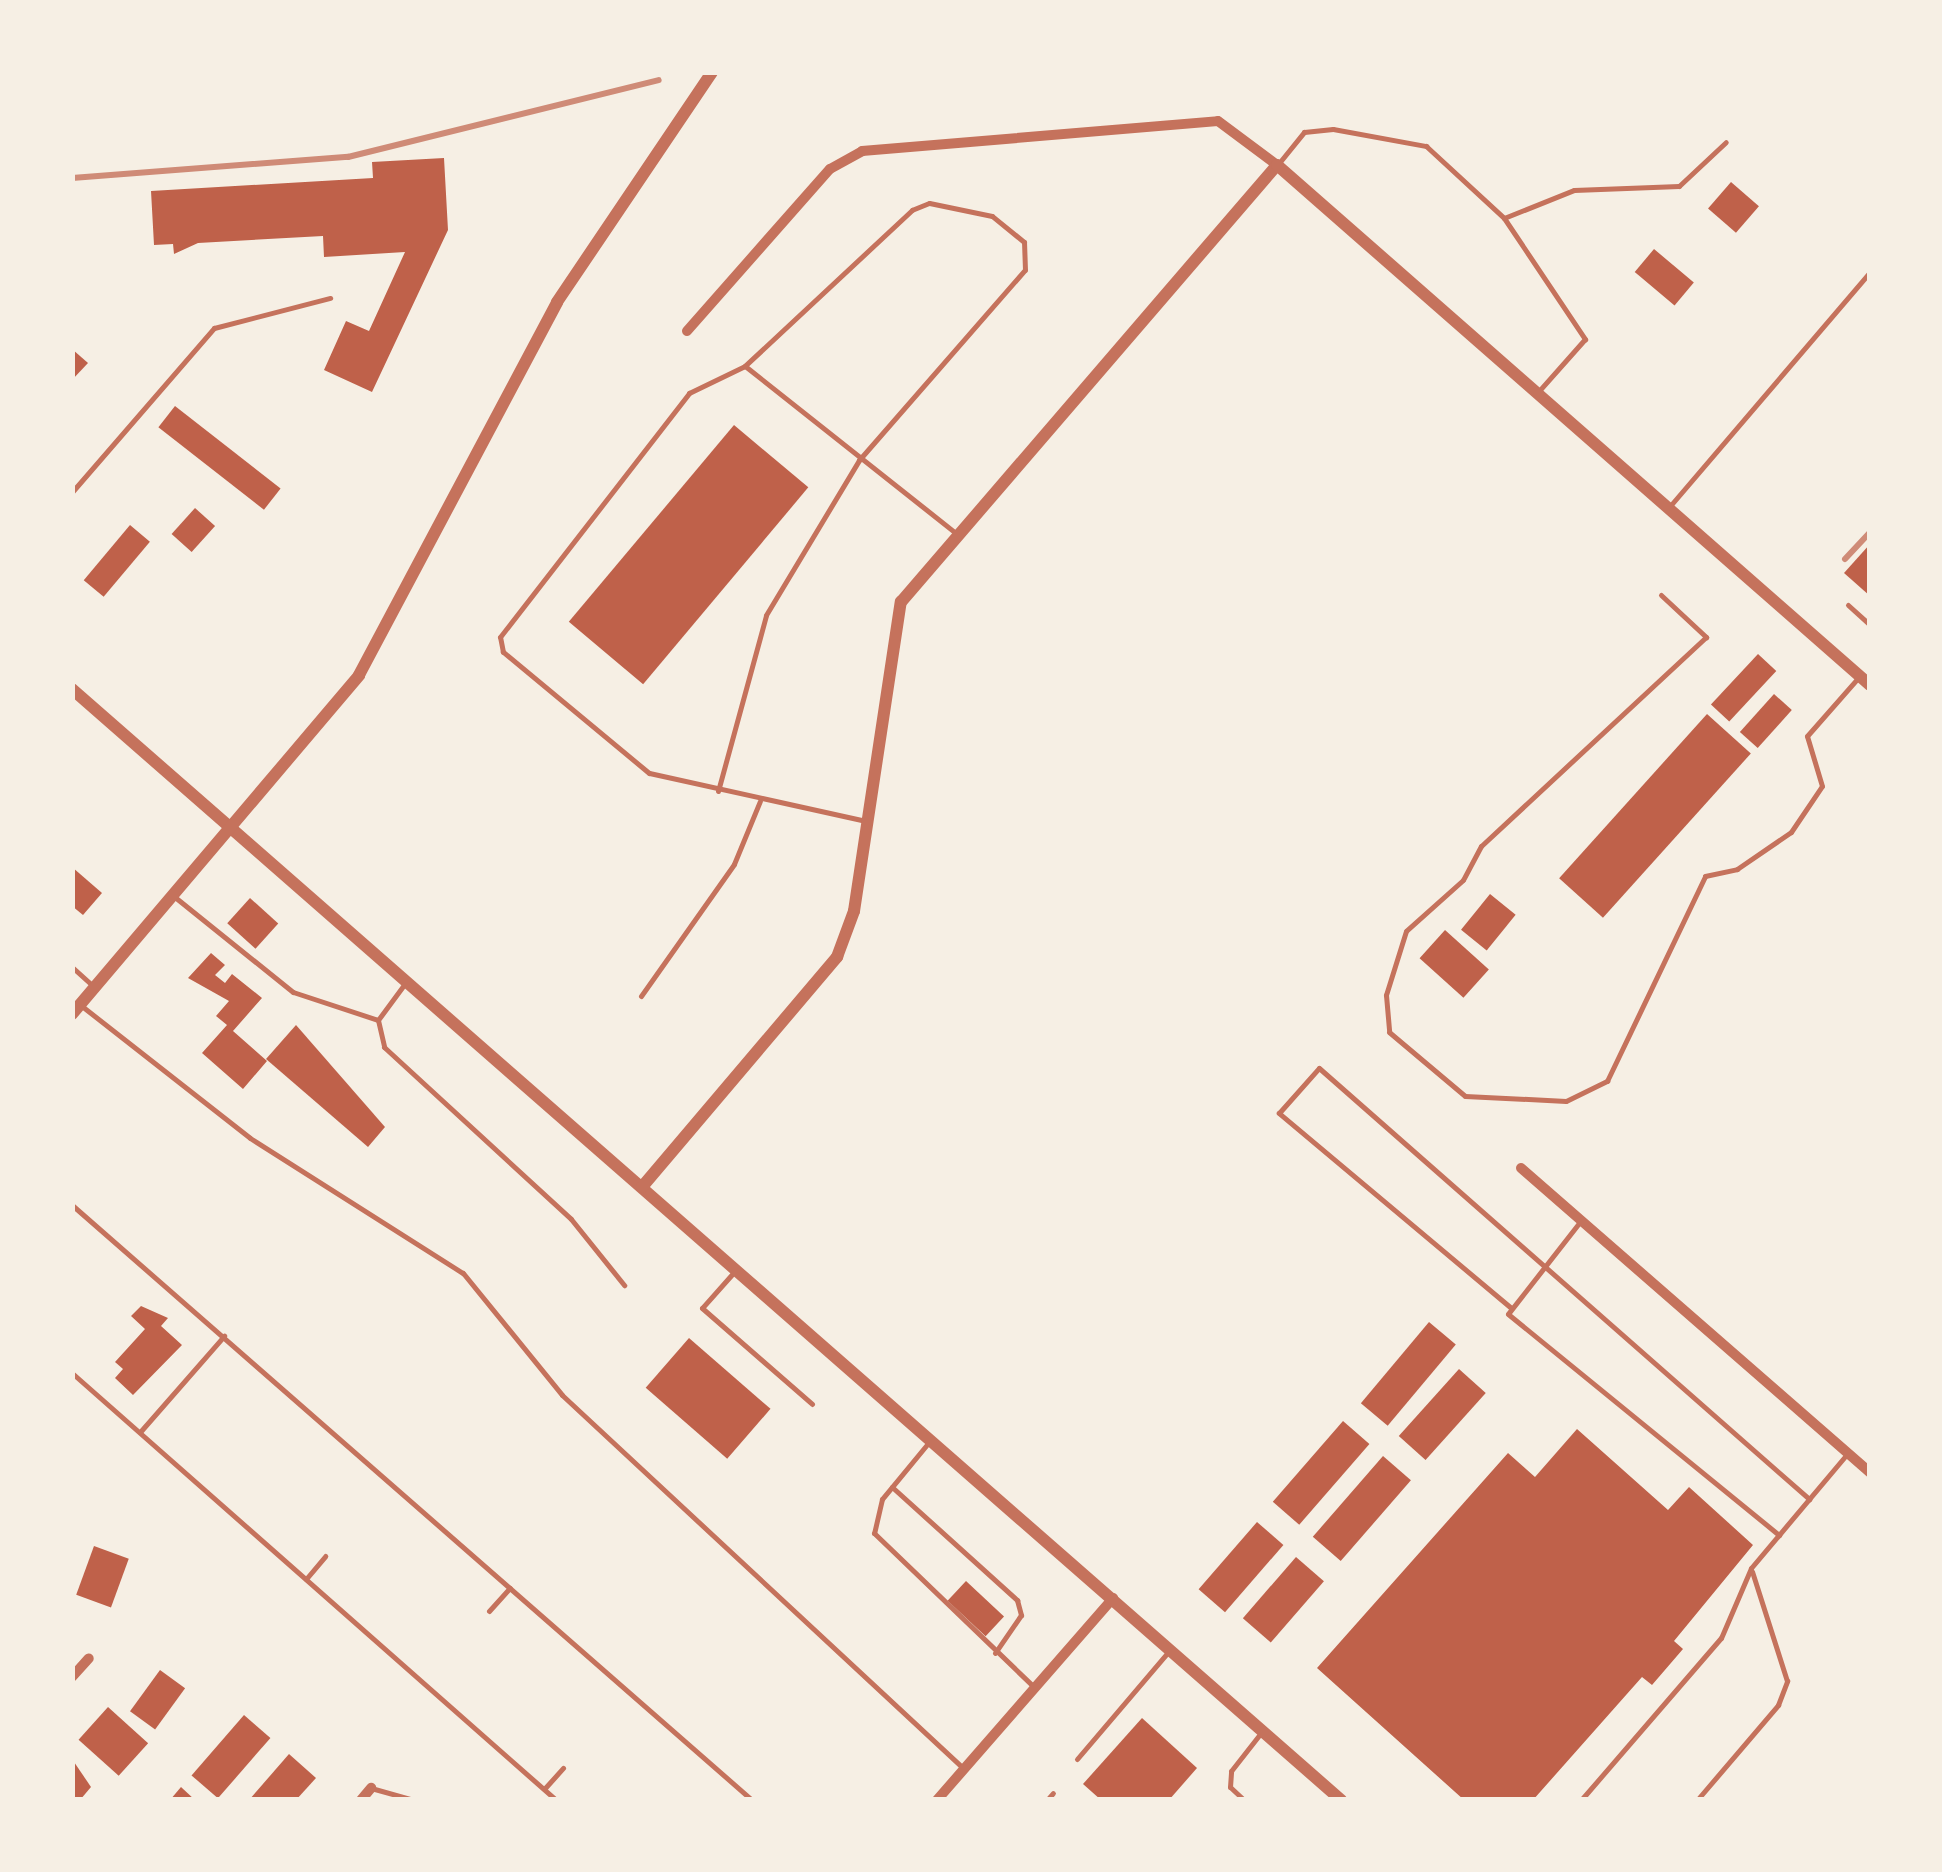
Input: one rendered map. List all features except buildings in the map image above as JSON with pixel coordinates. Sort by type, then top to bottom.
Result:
[{"type":"street","points":[[77,1010],[234,833],[359,675],[564,289],[712,72]]},
{"type":"street","points":[[687,330],[830,169],[862,151],[1218,121],[1277,165],[1865,680]]},
{"type":"street","points":[[642,1186],[837,957],[866,822],[892,629],[901,602],[956,533],[1277,165]]},
{"type":"street","points":[[72,688],[1341,1800]]},
{"type":"street","points":[[1521,1168],[1870,1472]]},
{"type":"street","points":[[937,1800],[1113,1598]]},
{"type":"street","points":[[72,1678],[89,1658]]},
{"type":"street","points":[[362,1800],[372,1788]]},
{"type":"lane","points":[[1277,165],[1304,132],[1378,133],[1426,146],[1504,218],[1586,339],[1538,392]]},
{"type":"lane","points":[[1504,218],[1574,190],[1679,186],[1726,142]]},
{"type":"lane","points":[[718,791],[766,615],[859,460],[1025,270],[1030,258],[1013,228],[928,203],[912,210],[745,366],[689,393],[500,637],[503,652],[648,773],[760,802],[866,822]]},
{"type":"lane","points":[[1668,508],[1870,272]]},
{"type":"lane","points":[[72,492],[214,328],[330,298]]},
{"type":"lane","points":[[745,366],[956,533]]},
{"type":"lane","points":[[1661,595],[1706,637],[1481,846],[1463,880],[1406,931],[1386,995],[1389,1032],[1466,1096],[1566,1101],[1607,1082],[1705,876],[1737,869],[1791,832],[1822,786],[1808,736],[1865,680]]},
{"type":"lane","points":[[1848,605],[1870,624]]},
{"type":"lane","points":[[642,996],[734,864],[760,802]]},
{"type":"lane","points":[[176,898],[293,992],[378,1020]]},
{"type":"lane","points":[[72,967],[96,988]]},
{"type":"lane","points":[[406,982],[378,1020],[384,1047],[571,1219],[624,1285]]},
{"type":"lane","points":[[77,1010],[250,1138],[464,1272],[562,1396],[964,1769]]},
{"type":"lane","points":[[1778,1535],[1512,1320],[1510,1307],[1279,1113],[1319,1068],[1809,1499]]},
{"type":"lane","points":[[72,1205],[749,1798]]},
{"type":"lane","points":[[1510,1307],[1582,1220]]},
{"type":"lane","points":[[736,1269],[702,1308],[812,1404]]},
{"type":"lane","points":[[140,1432],[224,1336]]},
{"type":"lane","points":[[72,1373],[556,1800]]},
{"type":"lane","points":[[931,1439],[892,1487],[874,1533],[1035,1688]]},
{"type":"lane","points":[[1581,1800],[1722,1638],[1751,1568],[1848,1453]]},
{"type":"lane","points":[[892,1487],[1017,1600],[1021,1615],[995,1653]]},
{"type":"lane","points":[[306,1579],[325,1556]]},
{"type":"lane","points":[[1698,1800],[1778,1705],[1787,1681],[1751,1568]]},
{"type":"lane","points":[[489,1612],[510,1587]]},
{"type":"lane","points":[[1077,1759],[1170,1649]]},
{"type":"lane","points":[[1244,1800],[1230,1787],[1230,1771],[1263,1730]]},
{"type":"lane","points":[[544,1789],[563,1768]]},
{"type":"lane","points":[[372,1788],[414,1800]]},
{"type":"railway","points":[[72,178],[348,157],[659,80]]},
{"type":"railway","points":[[1845,559],[1870,532]]}]
